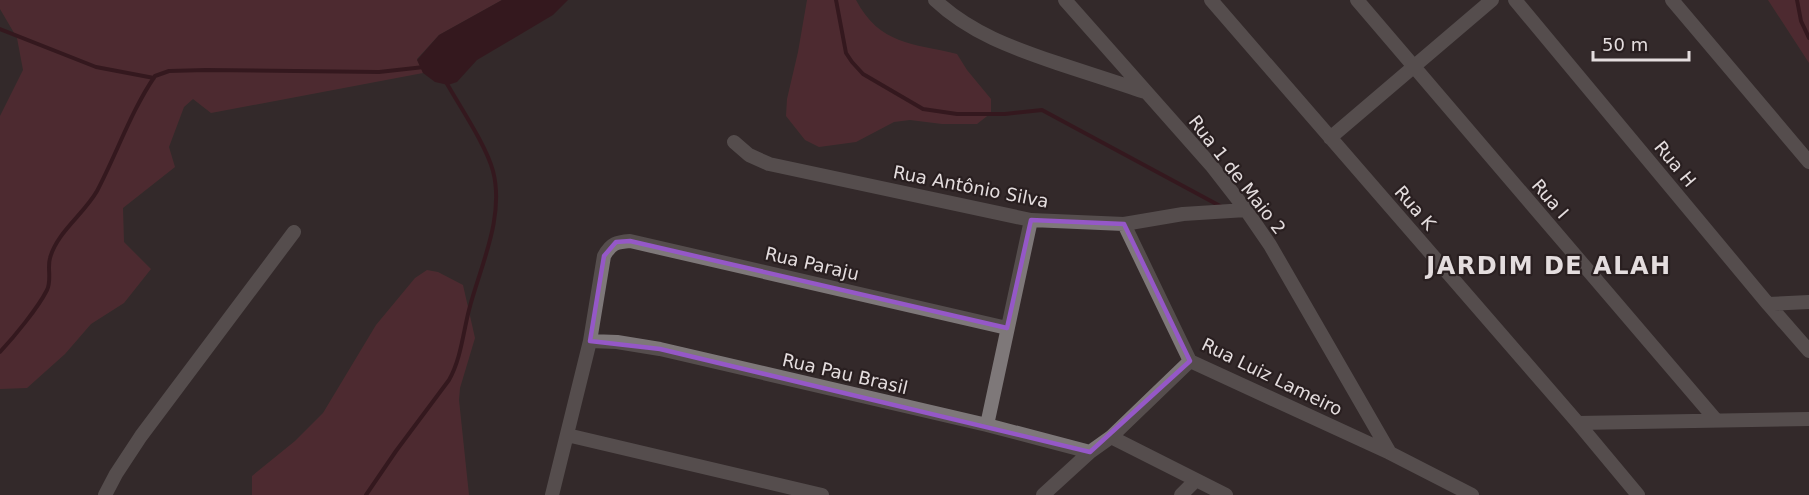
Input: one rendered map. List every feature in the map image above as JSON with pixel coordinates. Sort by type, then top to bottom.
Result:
[{"type":"street","points":[[935,0],[972,29],[1010,46],[1147,93]]},
{"type":"street","name":"Rua 1 de Maio 2","points":[[1065,0],[1211,165],[1246,210],[1270,245],[1390,453]]},
{"type":"street","name":"Rua K","points":[[1211,0],[1638,495]]},
{"type":"street","name":"Rua I","points":[[1357,0],[1716,420]]},
{"type":"street","points":[[1330,138],[1492,0]]},
{"type":"street","name":"Rua H","points":[[1515,0],[1809,351]]},
{"type":"street","points":[[1672,0],[1809,162]]},
{"type":"street","name":"Rua Antônio Silva","points":[[734,142],[749,155],[769,164],[1031,220],[1124,224],[1183,214],[1246,210]]},
{"type":"street","points":[[987,425],[1031,220]]},
{"type":"street","name":"Rua Luiz Lameiro","points":[[1124,224],[1190,361],[1390,453],[1472,495]]},
{"type":"street","points":[[105,495],[141,436],[294,232]]},
{"type":"street","name":"Rua Paraju","points":[[590,341],[604,256],[609,247],[616,242],[630,241],[1007,328]]},
{"type":"street","points":[[1768,304],[1809,302]]},
{"type":"street","points":[[552,495],[590,341]]},
{"type":"street","name":"Rua Pau Brasil","points":[[590,341],[617,342],[660,349],[987,425],[1090,452]]},
{"type":"street","points":[[1043,495],[1090,452],[1111,437],[1190,361]]},
{"type":"street","points":[[1578,423],[1809,419]]},
{"type":"street","points":[[567,435],[822,495]]},
{"type":"street","points":[[1111,437],[1226,495]]},
{"type":"street","points":[[1181,495],[1196,480]]},
{"type":"highlighted area","points":[[1031,220],[1124,224],[1190,361],[1090,452],[660,349],[590,341],[604,256],[616,242],[630,241],[1007,328]]},
{"type":"shaded area","points":[[0,0],[502,0],[439,35],[417,59],[423,73],[211,113],[193,99],[184,107],[169,147],[175,167],[123,208],[124,242],[151,269],[124,303],[91,324],[65,354],[27,388],[0,389],[0,116],[23,70],[17,38],[0,9]]},
{"type":"shaded area","points":[[502,0],[568,0],[553,15],[477,60],[457,82],[448,85],[435,82],[423,73],[417,60],[439,35]]},
{"type":"shaded area","points":[[807,0],[856,0],[865,15],[887,34],[912,44],[957,54],[991,99],[991,113],[977,124],[942,124],[910,120],[894,122],[856,142],[819,147],[805,140],[786,116],[787,99]]},
{"type":"shaded area","points":[[1768,0],[1809,0],[1809,63]]},
{"type":"shaded area","points":[[427,270],[438,272],[463,285],[475,338],[460,388],[459,400],[469,495],[252,495],[252,476],[295,441],[323,413],[376,325],[415,278]]},
{"type":"waterway","points":[[836,0],[846,53],[852,62],[863,74],[923,109],[957,114],[1005,114],[1042,110],[1222,207]]},
{"type":"waterway","points":[[1797,0],[1801,21],[1809,38]]},
{"type":"waterway","points":[[0,29],[96,67],[154,78]]},
{"type":"waterway","points":[[0,352],[43,297],[48,286],[49,262],[53,249],[97,191],[131,118],[155,76],[169,71],[379,72],[424,67]]},
{"type":"waterway","points":[[366,495],[453,372],[494,224],[496,188],[490,161],[446,82]]},
{"type":"district","name":"JARDIM DE ALAH","points":[[1549,266]]}]
